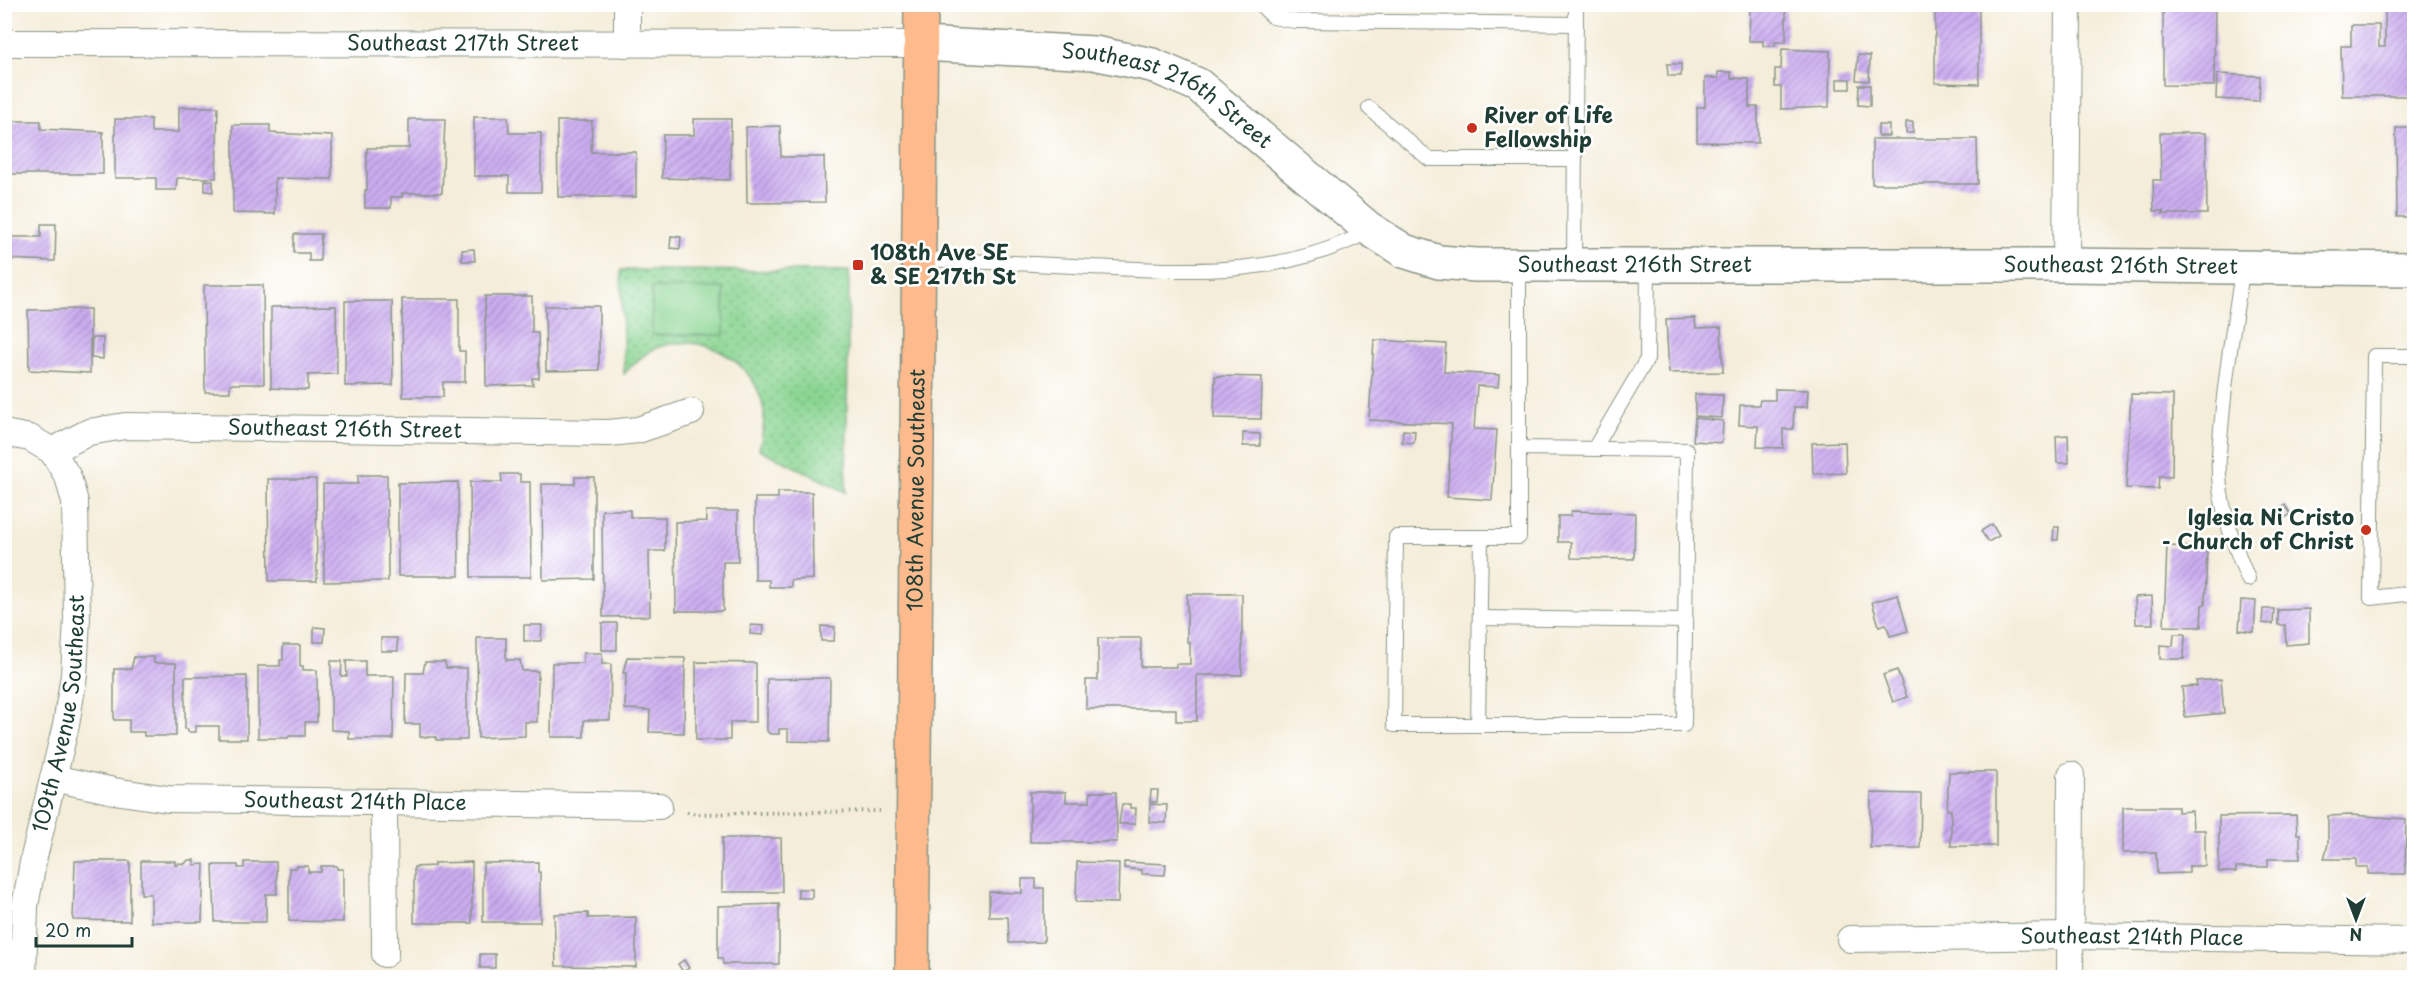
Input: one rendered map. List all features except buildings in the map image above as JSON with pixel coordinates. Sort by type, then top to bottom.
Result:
[{"type":"main road","name":"108th Avenue Southeast","points":[[912,978],[921,4]]},
{"type":"street","points":[[627,4],[627,45]]},
{"type":"street","points":[[2066,266],[2068,4]]},
{"type":"street","name":"Southeast 217th Street","points":[[4,43],[921,44]]},
{"type":"street","name":"Southeast 216th Street","points":[[921,44],[1094,53],[1152,65],[1198,85],[1371,230],[1404,251],[1439,262],[1519,265],[2415,269]]},
{"type":"street","name":"Southeast 216th Street","points":[[52,451],[89,432],[125,426],[609,433],[638,430],[691,412]]},
{"type":"street","points":[[4,433],[30,438],[52,451]]},
{"type":"street","name":"109th Avenue Southeast","points":[[23,977],[25,906],[52,778],[66,725],[74,675],[77,618],[75,502],[68,477],[52,451]]},
{"type":"street","points":[[2070,978],[2071,775]]},
{"type":"street","name":"Southeast 214th Place","points":[[52,778],[168,799],[384,804],[659,806]]},
{"type":"street","points":[[384,804],[385,954]]},
{"type":"street","name":"Southeast 214th Place","points":[[1850,939],[2071,936],[2415,941]]},
{"type":"street","points":[[4,977],[23,977]]},
{"type":"lane","points":[[1260,4],[1273,17],[1294,21],[1576,24]]},
{"type":"lane","points":[[1574,265],[1576,4]]},
{"type":"lane","points":[[1369,108],[1429,159],[1575,159]]},
{"type":"lane","points":[[919,259],[1156,270],[1243,269],[1294,261],[1345,244],[1371,230]]},
{"type":"lane","points":[[1519,265],[1519,448],[1519,537],[1396,537],[1394,725],[1684,725],[1687,450],[1519,448]]},
{"type":"lane","points":[[1594,449],[1647,359],[1648,265]]},
{"type":"lane","points":[[2243,267],[2224,393],[2218,454],[2220,488],[2232,536],[2248,579]]},
{"type":"lane","points":[[2415,356],[2374,356],[2371,598],[2415,593]]},
{"type":"lane","points":[[1478,725],[1481,537]]},
{"type":"lane","points":[[1480,618],[1685,621]]},
{"type":"path","points":[[659,806],[696,814],[914,811]]},
{"type":"green space","points":[[621,270],[849,271],[846,492],[759,449],[764,412],[759,394],[751,378],[723,353],[707,346],[688,343],[670,344],[648,352],[624,374]]},
{"type":"green space","points":[[652,288],[724,288],[724,335],[652,335]]},
{"type":"place","name":"River of Life Fellowship","points":[[1472,128]]},
{"type":"place","name":"108th Ave SE & SE 217th St","points":[[858,265]]},
{"type":"place","name":"Iglesia Ni Cristo - Church of Christ","points":[[2366,530]]}]
